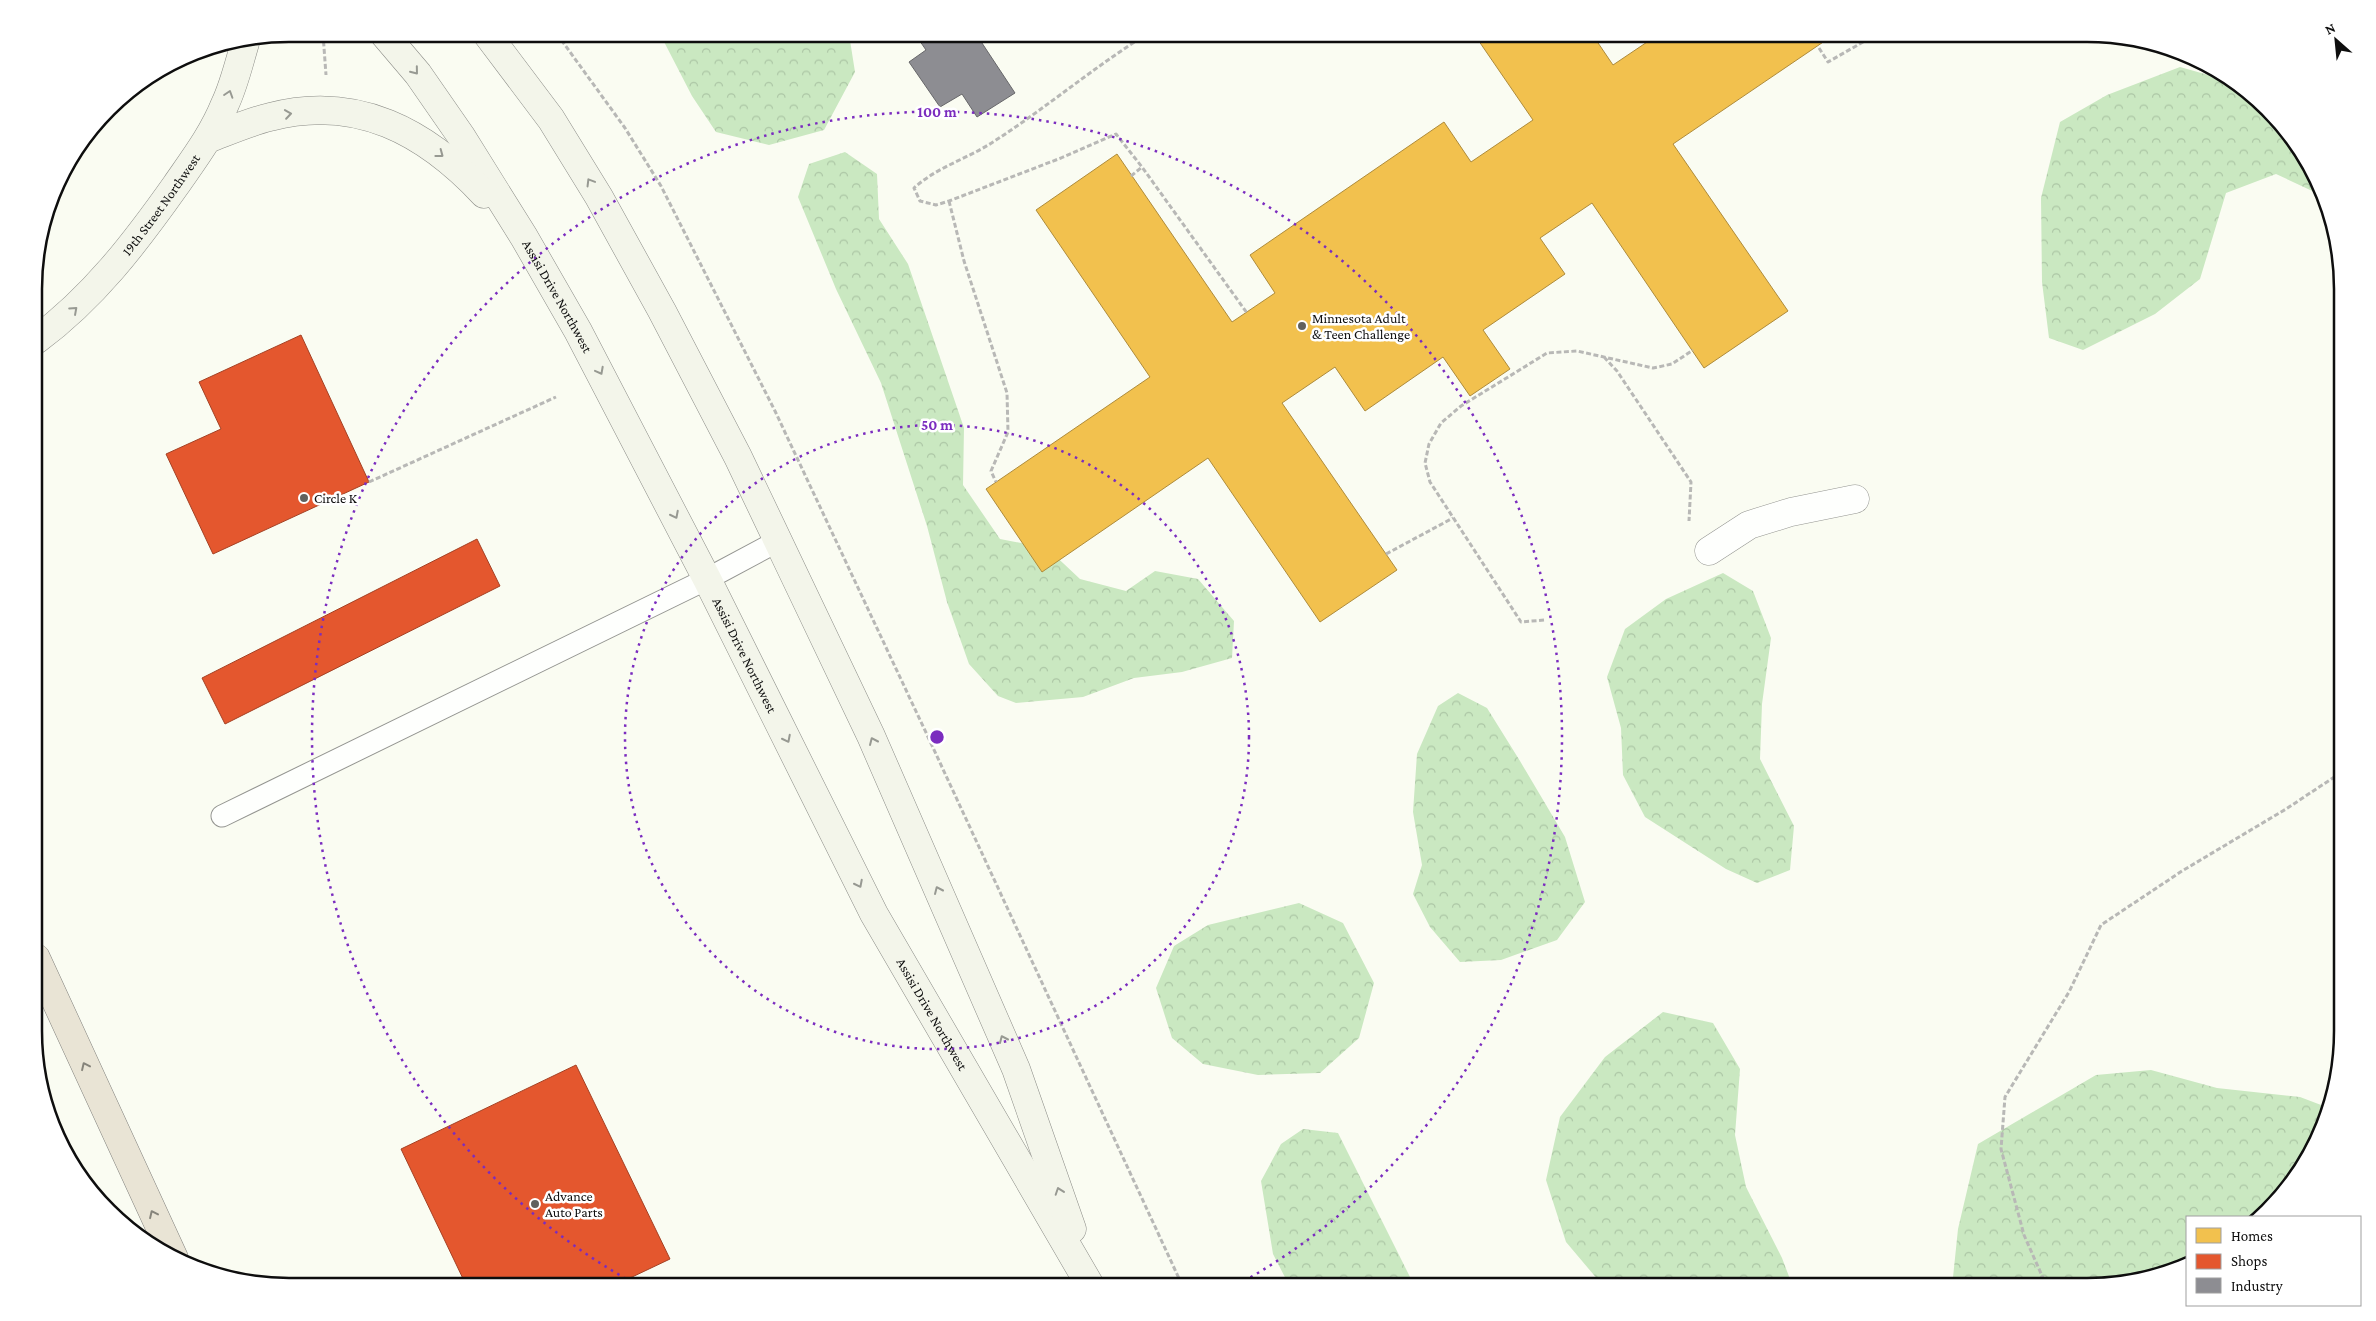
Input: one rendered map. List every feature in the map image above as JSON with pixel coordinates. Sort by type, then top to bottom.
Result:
[{"type":"highway","points":[[42,977],[169,1246]]},
{"type":"main road","name":"Assisi Drive Northwest","points":[[390,42],[438,101],[524,237],[578,330],[707,579],[874,914],[1087,1278]]},
{"type":"main road","name":"Assisi Drive Northwest","points":[[493,42],[551,119],[599,197],[662,311],[738,457],[871,736],[1016,1069],[1089,1278]]},
{"type":"main road","name":"19th Street Northwest","points":[[42,336],[57,325],[109,274],[208,139],[226,104],[244,47]]},
{"type":"main road","points":[[208,139],[270,116],[312,111],[351,111],[386,122],[424,143],[462,171],[524,237]]},
{"type":"street","points":[[1709,551],[1749,525],[1791,512],[1855,499]]},
{"type":"lane","points":[[222,816],[707,579],[778,541]]},
{"type":"path","points":[[324,42],[326,81]]},
{"type":"path","points":[[563,42],[625,128],[661,186],[775,411],[1178,1278]]},
{"type":"path","points":[[1134,42],[992,143],[926,177],[914,188],[920,201],[936,204],[949,201],[1061,158],[1116,134],[1247,313]]},
{"type":"path","points":[[1819,48],[1828,62],[1863,42]]},
{"type":"path","points":[[1131,176],[1142,167]]},
{"type":"path","points":[[949,201],[964,261],[1007,393],[1008,432],[991,471],[996,482]]},
{"type":"path","points":[[1544,620],[1521,622],[1453,518],[1430,482],[1425,463],[1429,444],[1441,423],[1461,406],[1547,353],[1577,351],[1653,368],[1672,364],[1693,350]]},
{"type":"path","points":[[1603,357],[1618,371],[1691,482],[1690,522]]},
{"type":"path","points":[[369,482],[556,397]]},
{"type":"path","points":[[1386,554],[1453,518]]},
{"type":"path","points":[[2043,1278],[2024,1235],[2001,1150],[2005,1097],[2069,992],[2101,925],[2182,871],[2286,809],[2334,777]]},
{"type":"green space","points":[[664,42],[850,42],[855,72],[824,130],[769,145],[716,132],[692,96]]},
{"type":"green space","points":[[2180,67],[2208,75],[2237,94],[2272,127],[2292,152],[2313,191],[2276,174],[2226,193],[2200,279],[2155,314],[2083,350],[2049,338],[2042,282],[2041,198],[2060,122],[2107,95]]},
{"type":"green space","points":[[845,152],[877,174],[879,219],[908,264],[964,428],[963,485],[1000,539],[1047,548],[1080,579],[1126,591],[1155,571],[1198,579],[1234,621],[1232,658],[1182,672],[1134,678],[1083,697],[1016,703],[998,696],[969,664],[947,602],[927,526],[881,383],[836,289],[798,197],[809,164]]},
{"type":"green space","points":[[1723,573],[1753,591],[1771,638],[1762,704],[1760,759],[1794,826],[1790,870],[1757,883],[1726,869],[1645,817],[1623,775],[1621,728],[1607,677],[1625,629],[1666,599]]},
{"type":"green space","points":[[1458,693],[1487,708],[1520,761],[1565,837],[1585,902],[1557,940],[1501,960],[1460,962],[1430,927],[1413,894],[1422,865],[1413,812],[1417,754],[1438,706]]},
{"type":"green space","points":[[1299,903],[1343,923],[1374,983],[1359,1038],[1320,1073],[1258,1075],[1203,1064],[1172,1038],[1156,988],[1174,946],[1208,925]]},
{"type":"green space","points":[[1663,1012],[1713,1023],[1740,1069],[1735,1135],[1746,1187],[1782,1258],[1790,1278],[1596,1278],[1566,1242],[1546,1180],[1560,1117],[1605,1057]]},
{"type":"green space","points":[[2151,1070],[2217,1088],[2300,1097],[2322,1105],[2308,1141],[2292,1169],[2272,1194],[2250,1216],[2186,1216],[2186,1258],[2135,1274],[2102,1278],[1953,1278],[1958,1229],[1978,1144],[2096,1075]]},
{"type":"green space","points":[[1303,1129],[1338,1133],[1410,1278],[1285,1278],[1273,1254],[1261,1181],[1281,1144]]},
{"type":"building: Homes","name":"Minnesota Adult & Teen Challenge","points":[[1479,42],[1597,42],[1613,65],[1647,42],[1823,42],[1673,144],[1788,311],[1704,368],[1592,203],[1540,238],[1565,274],[1483,330],[1510,369],[1470,396],[1443,357],[1365,411],[1335,367],[1282,403],[1397,570],[1320,622],[1208,458],[1042,572],[986,489],[1150,377],[1036,210],[1117,154],[1232,322],[1275,293],[1250,255],[1444,122],[1471,162],[1533,120]]},
{"type":"building: Shops","points":[[301,335],[369,482],[213,554],[166,454],[221,429],[199,382]]},
{"type":"building: Shops","points":[[477,539],[500,586],[225,724],[202,678]]},
{"type":"building: Shops","name":"Advance Auto Parts","points":[[576,1065],[670,1259],[630,1278],[463,1278],[401,1149]]},
{"type":"building: Industry","points":[[920,42],[981,42],[1015,93],[977,117],[962,94],[940,107],[909,62],[926,50]]},
{"type":"place","name":"Minnesota Adult & Teen Challenge","points":[[1302,326]]},
{"type":"place","name":"Circle K","points":[[304,498]]},
{"type":"place","name":"Advance Auto Parts","points":[[535,1204]]}]
